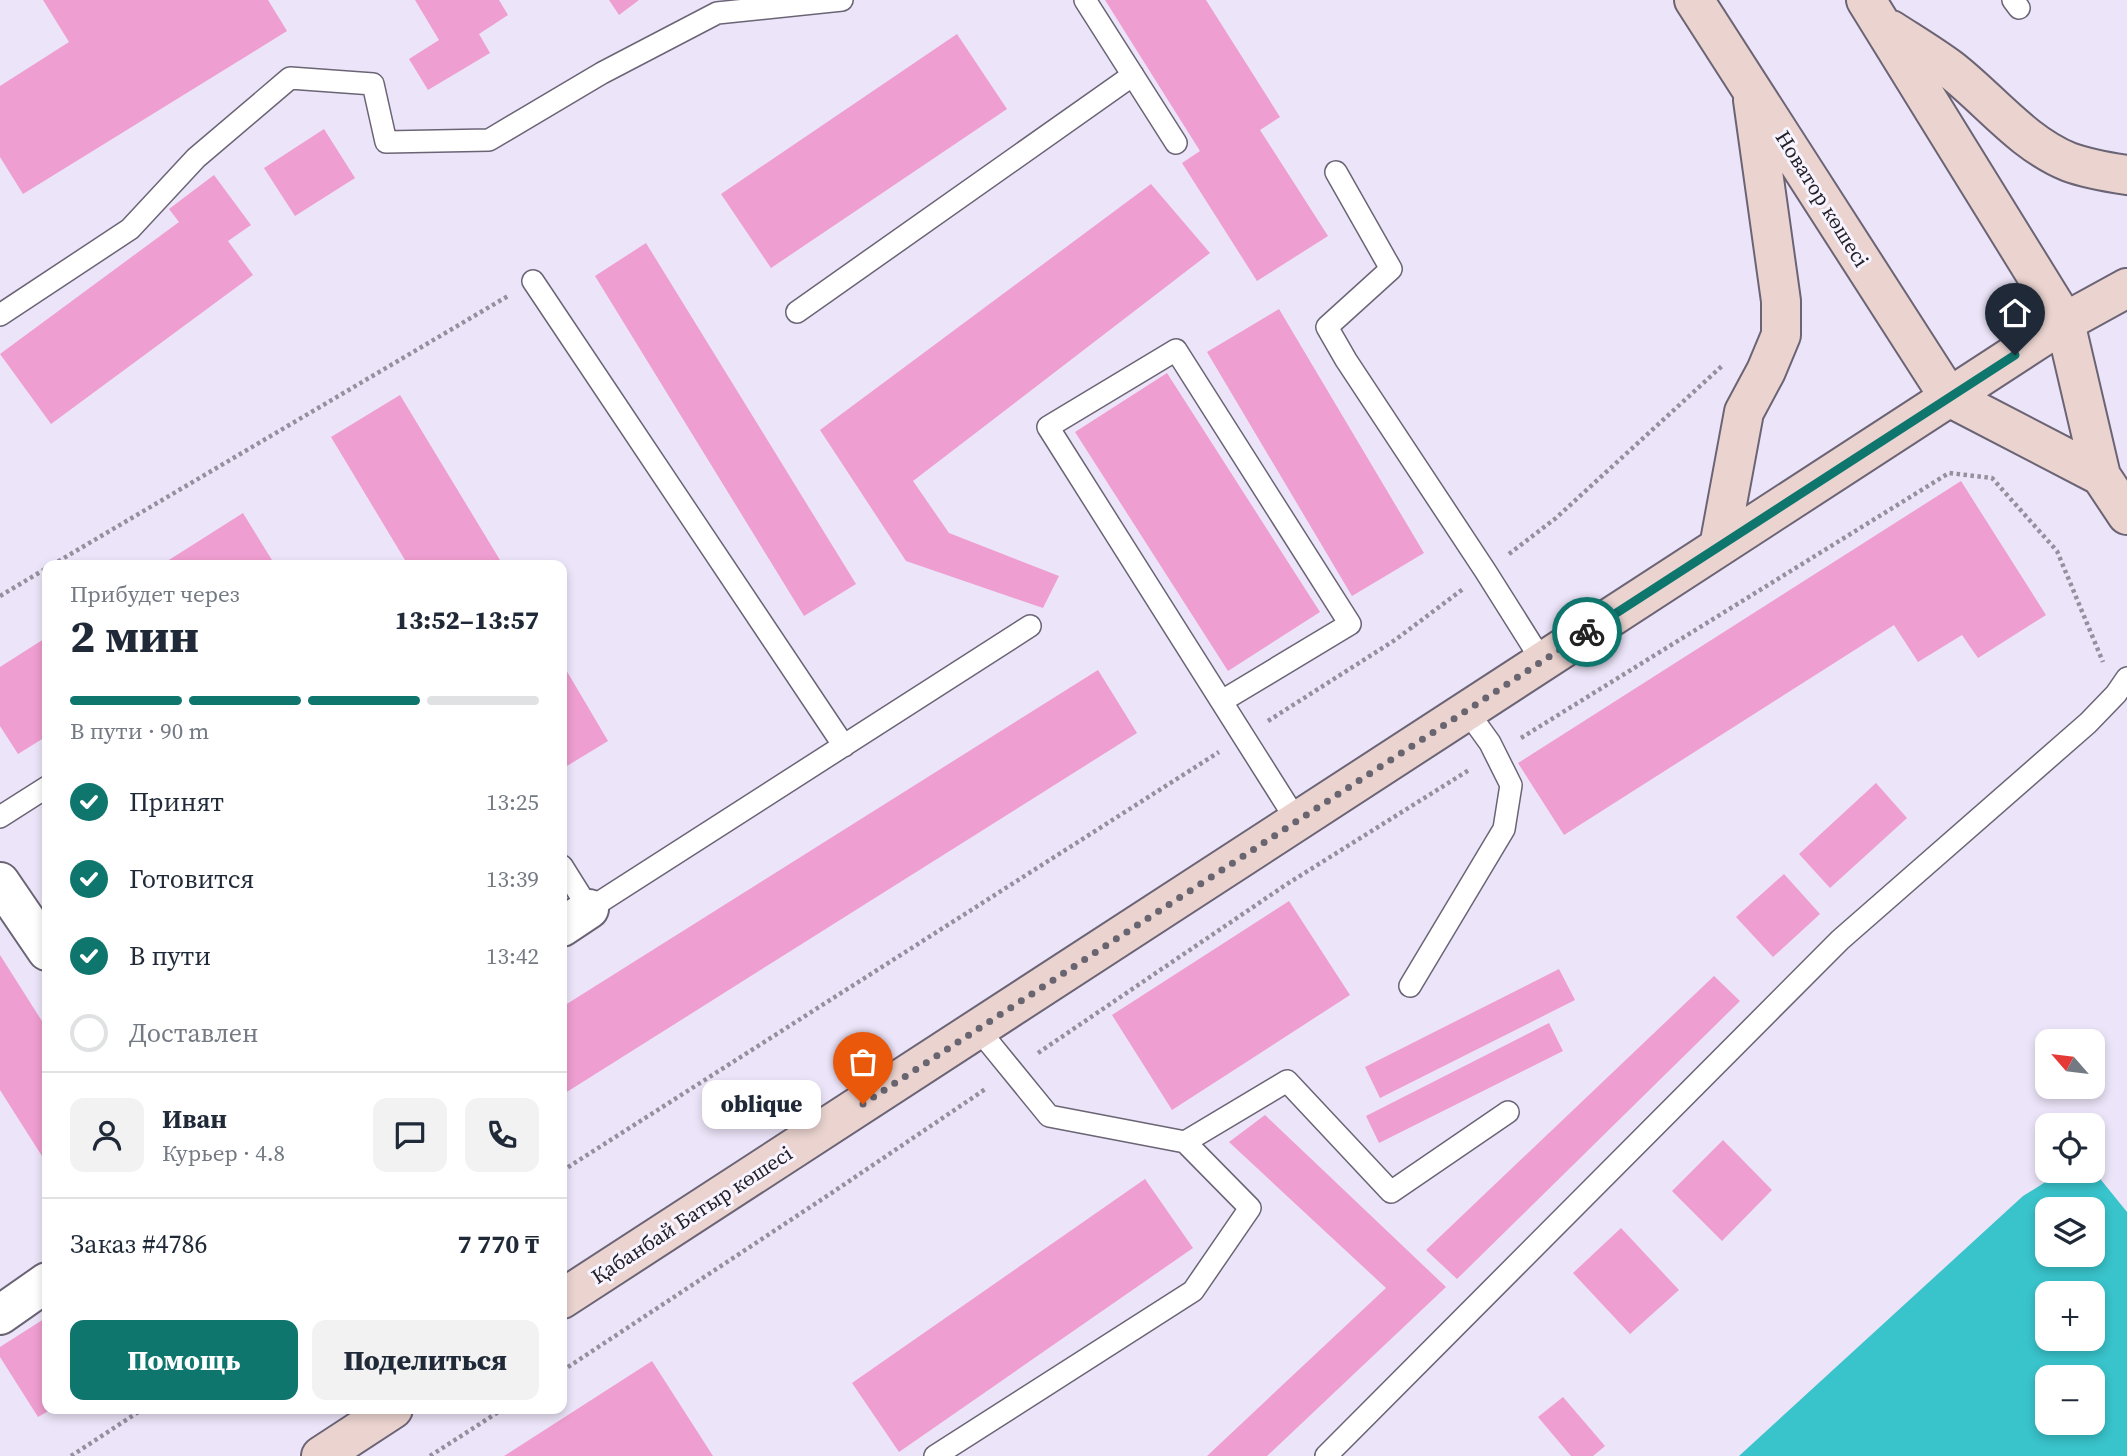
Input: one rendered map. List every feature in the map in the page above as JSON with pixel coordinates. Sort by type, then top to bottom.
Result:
[{"type":"main road","name":"Новатор көшесі","points":[[1694,0],[1949,397]]},
{"type":"main road","points":[[1873,12],[1950,69],[2048,151],[2099,171],[2127,175]]},
{"type":"main road","points":[[1873,12],[2065,322],[2101,476],[2127,515]]},
{"type":"main road","points":[[1719,547],[1744,412],[1781,335],[1781,301],[1751,87]]},
{"type":"main road","name":"Қабанбай Батыр көшесі","points":[[567,1296],[2065,322],[2127,288]]},
{"type":"main road","points":[[1949,397],[2101,476]]},
{"type":"main road","points":[[321,1456],[373,1414]]},
{"type":"street","points":[[0,882],[42,944]]},
{"type":"street","points":[[0,1315],[42,1286]]},
{"type":"lane","points":[[0,315],[130,229],[196,158],[290,78],[373,84],[386,142],[489,140],[602,74],[718,13],[842,0]]},
{"type":"lane","points":[[1085,0],[1176,143]]},
{"type":"lane","points":[[797,312],[1133,75]]},
{"type":"lane","points":[[1336,172],[1391,269],[1327,327],[1542,661]]},
{"type":"lane","points":[[533,281],[844,746]]},
{"type":"lane","points":[[1222,701],[1350,624],[1176,349],[1048,427],[1297,821]]},
{"type":"lane","points":[[567,886],[575,918],[1030,626]]},
{"type":"lane","points":[[1326,1456],[1840,940],[2088,723],[2122,686]]},
{"type":"lane","points":[[1410,986],[1504,829],[1511,785],[1496,754],[1467,711]]},
{"type":"lane","points":[[0,817],[42,790]]},
{"type":"lane","points":[[935,1456],[1194,1291],[1251,1209],[1185,1142],[1049,1116],[978,1029]]},
{"type":"lane","points":[[1185,1142],[1287,1081],[1391,1192],[1508,1112]]},
{"type":"path","points":[[61,560],[533,281]]},
{"type":"path","points":[[567,1168],[1395,640],[1556,518],[1730,358]]},
{"type":"path","points":[[567,1368],[833,1192],[1287,884],[1949,472],[1992,478],[2057,551],[2122,686]]},
{"type":"path","points":[[0,596],[42,571]]},
{"type":"path","points":[[71,1456],[135,1414]]},
{"type":"path","points":[[430,1456],[495,1414]]},
{"type":"water","points":[[2044,1183],[2104,1183],[2127,1212],[2127,1456],[1739,1456],[2023,1196]]},
{"type":"building","points":[[43,0],[268,0],[287,31],[23,194],[0,157],[0,86],[69,42]]},
{"type":"building","points":[[415,0],[499,0],[508,15],[479,34],[490,53],[428,90],[409,59],[439,40]]},
{"type":"building","points":[[609,0],[639,0],[619,15]]},
{"type":"building","points":[[1105,0],[1206,0],[1280,117],[1260,130],[1328,236],[1257,281],[1182,163],[1200,151]]},
{"type":"building","points":[[957,34],[1007,109],[771,268],[721,194]]},
{"type":"building","points":[[324,129],[355,178],[295,216],[264,168]]},
{"type":"building","points":[[214,175],[251,225],[228,241],[253,275],[51,424],[0,354],[179,222],[169,209]]},
{"type":"building","points":[[1151,184],[1210,253],[913,481],[949,533],[1059,576],[1043,608],[906,561],[820,430]]},
{"type":"building","points":[[646,243],[856,584],[804,616],[595,276]]},
{"type":"building","points":[[1279,309],[1424,553],[1352,596],[1207,352]]},
{"type":"building","points":[[1167,373],[1320,612],[1228,671],[1075,432]]},
{"type":"building","points":[[400,395],[500,560],[405,560],[331,437]]},
{"type":"building","points":[[1961,481],[2046,615],[1978,658],[1962,635],[1918,662],[1894,625],[1564,835],[1518,763]]},
{"type":"building","points":[[243,513],[272,560],[169,560]]},
{"type":"building","points":[[42,640],[42,739],[18,754],[0,726],[0,667]]},
{"type":"building","points":[[1098,670],[1137,733],[567,1092],[567,1004]]},
{"type":"building","points":[[567,671],[608,741],[567,766]]},
{"type":"building","points":[[1876,783],[1907,818],[1830,888],[1799,854]]},
{"type":"building","points":[[1784,874],[1820,914],[1773,957],[1736,917]]},
{"type":"building","points":[[1289,901],[1350,995],[1172,1110],[1112,1015]]},
{"type":"building","points":[[0,955],[42,1021],[42,1156],[0,1090]]},
{"type":"building","points":[[1559,969],[1575,1000],[1380,1098],[1365,1067]]},
{"type":"building","points":[[1714,976],[1740,1001],[1457,1279],[1426,1250]]},
{"type":"building","points":[[1549,1023],[1563,1051],[1379,1143],[1366,1116]]},
{"type":"building","points":[[1265,1115],[1446,1287],[1267,1456],[1207,1456],[1386,1288],[1229,1142]]},
{"type":"building","points":[[1723,1140],[1772,1190],[1722,1241],[1672,1191]]},
{"type":"building","points":[[1145,1179],[1193,1248],[899,1452],[852,1383]]},
{"type":"building","points":[[1621,1228],[1679,1290],[1630,1334],[1573,1273]]},
{"type":"building","points":[[42,1320],[43,1414],[38,1417],[0,1357],[0,1347]]},
{"type":"building","points":[[652,1361],[713,1456],[504,1456]]},
{"type":"building","points":[[1563,1397],[1605,1446],[1593,1456],[1571,1456],[1538,1417]]},
{"type":"way so far","points":[[863,1104],[1587,632]]},
{"type":"place","name":"oblique","points":[[863,1104]]},
{"type":"route","points":[[1587,632],[2015,355]]}]
